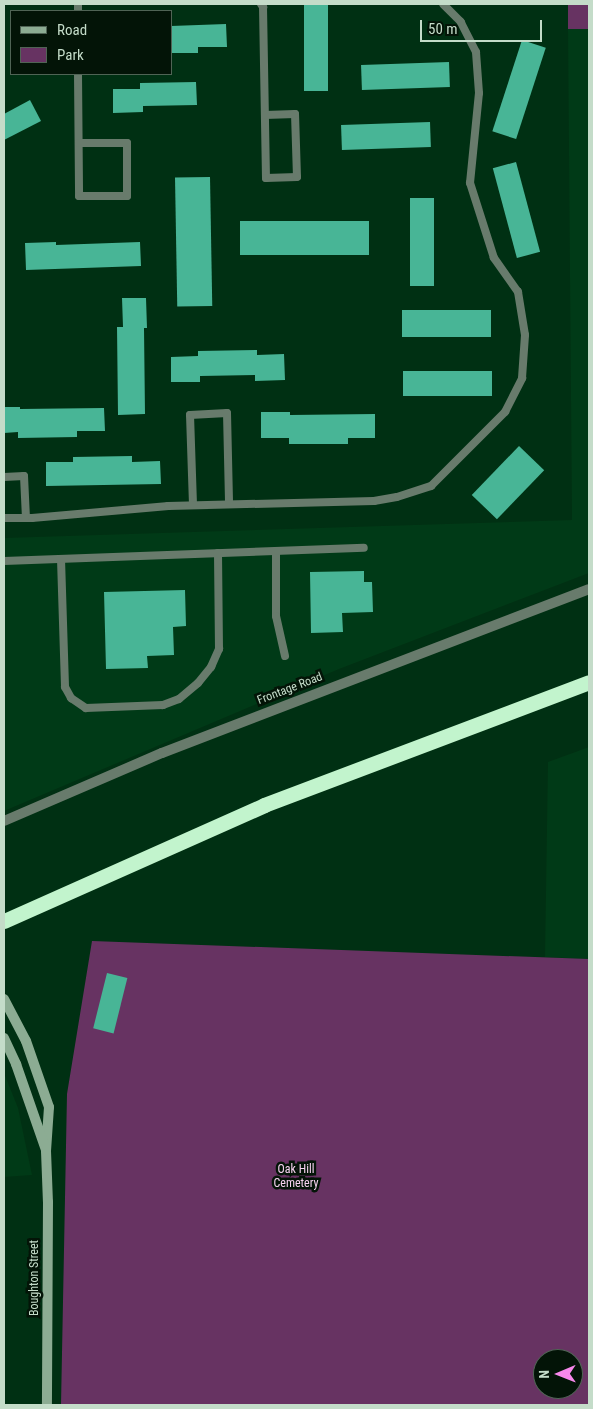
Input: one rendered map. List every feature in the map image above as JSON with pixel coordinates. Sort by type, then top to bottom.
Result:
[{"type":"highway","points":[[4,921],[264,805],[589,682]]},
{"type":"street","name":"Frontage Road","points":[[4,821],[162,752],[589,589]]},
{"type":"street","name":"Boughton Street","points":[[4,999],[26,1041],[49,1107],[46,1151],[48,1202],[47,1405]]},
{"type":"street","name":"Boughton Street","points":[[4,1038],[16,1064],[46,1151]]},
{"type":"lane","points":[[261,4],[263,7],[266,178],[297,177],[295,114],[265,115]]},
{"type":"lane","points":[[4,518],[26,518],[193,505],[374,501],[398,497],[431,486],[505,412],[522,378],[525,335],[518,292],[494,258],[470,183],[479,93],[476,52],[461,22],[443,4]]},
{"type":"lane","points":[[78,75],[78,196],[127,196],[127,143],[79,143]]},
{"type":"lane","points":[[193,505],[190,415],[227,413],[229,504]]},
{"type":"lane","points":[[4,477],[24,476],[26,518]]},
{"type":"lane","points":[[4,561],[364,548]]},
{"type":"lane","points":[[276,552],[276,616],[285,656]]},
{"type":"lane","points":[[61,559],[65,687],[71,698],[86,708],[163,704],[179,699],[198,683],[210,667],[219,649],[218,554]]},
{"type":"shaded area","points":[[589,28],[589,573],[339,669],[4,811],[4,538],[572,520],[568,29]]},
{"type":"shaded area","points":[[589,747],[589,959],[545,957],[548,762]]},
{"type":"shaded area","points":[[4,1073],[18,1108],[32,1175],[4,1177]]},
{"type":"green space","points":[[568,4],[589,4],[589,29],[568,29]]},
{"type":"green space","name":"Oak Hill Cemetery","points":[[92,941],[589,959],[589,1405],[61,1405],[67,1094]]},
{"type":"building","points":[[304,4],[328,4],[328,91],[304,91]]},
{"type":"building","points":[[226,24],[227,47],[198,47],[198,53],[172,53],[172,26]]},
{"type":"building","points":[[522,40],[546,48],[516,139],[492,131]]},
{"type":"building","points":[[449,62],[450,87],[362,90],[361,65]]},
{"type":"building","points":[[196,82],[197,105],[143,106],[143,112],[113,113],[113,89],[140,89],[140,83]]},
{"type":"building","points":[[30,100],[41,121],[4,140],[4,114]]},
{"type":"building","points":[[430,122],[431,147],[342,150],[341,125]]},
{"type":"building","points":[[516,162],[540,252],[517,258],[493,168]]},
{"type":"building","points":[[210,177],[212,306],[177,307],[175,178]]},
{"type":"building","points":[[410,198],[434,198],[434,286],[410,286]]},
{"type":"building","points":[[240,221],[369,221],[369,255],[240,255]]},
{"type":"building","points":[[56,242],[56,245],[140,242],[141,266],[26,270],[25,243]]},
{"type":"building","points":[[122,298],[146,298],[147,328],[144,328],[145,414],[118,415],[117,327],[123,327]]},
{"type":"building","points":[[402,310],[491,310],[491,337],[402,337]]},
{"type":"building","points":[[257,350],[257,355],[284,354],[285,380],[255,381],[255,375],[200,376],[200,382],[171,382],[171,357],[198,356],[198,351]]},
{"type":"building","points":[[403,371],[492,371],[492,396],[403,396]]},
{"type":"building","points":[[4,407],[20,407],[20,409],[104,408],[105,431],[77,431],[77,437],[18,438],[18,432],[4,433]]},
{"type":"building","points":[[261,412],[290,412],[290,415],[375,414],[375,438],[348,438],[348,444],[289,444],[289,438],[261,438]]},
{"type":"building","points":[[519,446],[544,470],[497,519],[472,495]]},
{"type":"building","points":[[132,456],[132,462],[160,461],[161,484],[46,486],[46,462],[73,462],[73,457]]},
{"type":"building","points":[[364,571],[364,582],[372,582],[373,612],[342,613],[343,632],[311,633],[310,572]]},
{"type":"building","points":[[185,590],[186,626],[173,627],[174,655],[147,656],[148,668],[106,669],[104,592]]},
{"type":"building","points":[[107,973],[127,978],[114,1033],[93,1028]]}]
